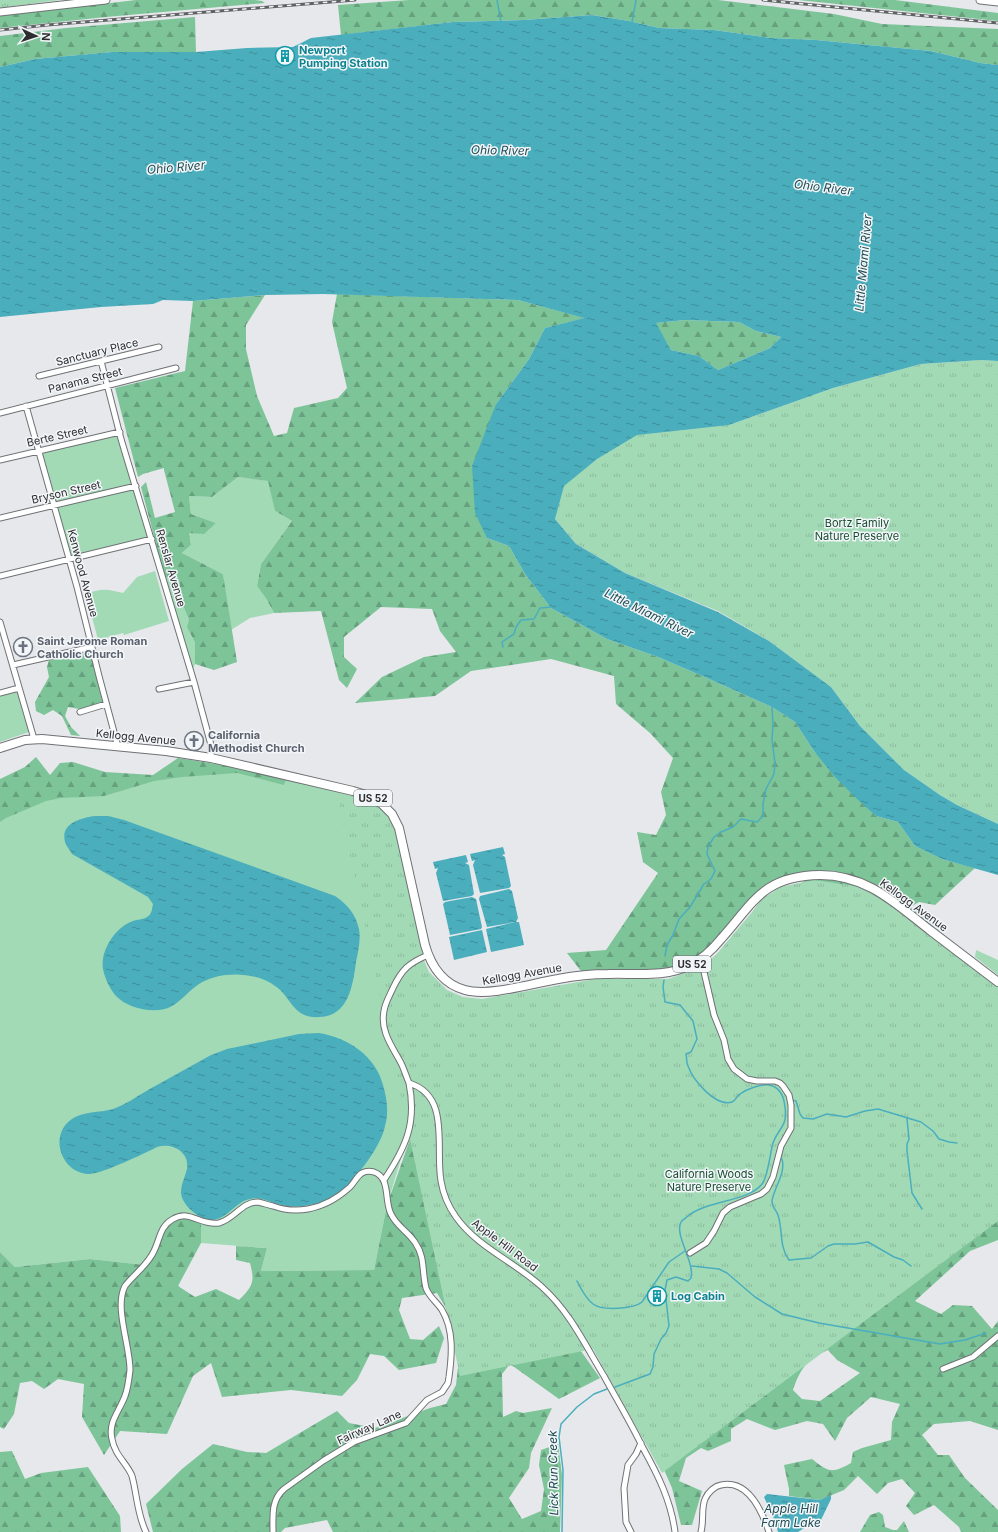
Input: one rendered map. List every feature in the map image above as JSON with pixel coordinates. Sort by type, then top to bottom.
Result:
[{"type":"main road","name":"Kellogg Avenue","points":[[0,748],[34,739],[166,751],[253,766],[366,795],[382,804],[392,814],[402,836],[428,955],[433,966],[438,973],[451,984],[464,990],[481,993],[584,975],[663,974],[682,969],[701,959],[714,947],[756,897],[767,888],[793,878],[832,875],[861,882],[883,893],[998,982]]},
{"type":"street","points":[[0,12],[106,0]]},
{"type":"street","points":[[980,0],[998,2]]},
{"type":"street","name":"Sanctuary Place","points":[[39,376],[160,347]]},
{"type":"street","name":"Renslar Avenue","points":[[101,361],[106,385],[194,682],[211,745],[211,758]]},
{"type":"street","name":"Panama Street","points":[[0,412],[176,368]]},
{"type":"street","name":"Kenwood Avenue","points":[[26,406],[69,559],[118,747]]},
{"type":"street","name":"Berte Street","points":[[0,460],[120,432]]},
{"type":"street","name":"Bryson Street","points":[[0,518],[136,486]]},
{"type":"street","points":[[0,576],[152,539]]},
{"type":"street","points":[[0,622],[34,739]]},
{"type":"street","points":[[13,665],[92,647]]},
{"type":"street","points":[[159,689],[194,682]]},
{"type":"street","points":[[0,693],[19,688]]},
{"type":"street","points":[[80,712],[106,704]]},
{"type":"street","points":[[146,1532],[142,1521],[132,1476],[116,1453],[111,1438],[113,1419],[124,1397],[129,1381],[130,1360],[121,1303],[123,1290],[132,1277],[151,1258],[162,1229],[168,1221],[183,1215],[190,1216],[201,1222],[218,1223],[229,1218],[240,1208],[252,1203],[264,1203],[281,1209],[290,1210],[309,1209],[319,1207],[335,1199],[365,1172],[375,1173],[384,1180],[403,1148],[410,1129],[412,1108],[409,1083],[386,1033],[384,1024],[384,1010],[398,978],[404,969],[416,960],[428,955]]},
{"type":"street","points":[[690,1253],[706,1243],[723,1213],[730,1207],[761,1194],[767,1189],[774,1177],[781,1146],[791,1128],[791,1105],[789,1096],[783,1086],[774,1081],[757,1081],[747,1079],[734,1069],[728,1059],[724,1040],[714,1015],[701,959]]},
{"type":"street","name":"Apple Hill Road","points":[[409,1083],[421,1088],[431,1097],[434,1103],[437,1115],[441,1181],[446,1200],[456,1217],[469,1232],[528,1274],[543,1287],[561,1306],[582,1336],[664,1488],[672,1514],[675,1532]]},
{"type":"street","name":"Fairway Lane","points":[[274,1532],[274,1502],[279,1493],[323,1461],[354,1442],[406,1423],[422,1403],[431,1397],[440,1394],[448,1383],[451,1358],[451,1338],[449,1328],[442,1310],[431,1297],[426,1288],[419,1249],[412,1239],[400,1228],[389,1211],[384,1180]]},
{"type":"street","points":[[943,1369],[973,1357],[998,1336]]},
{"type":"street","points":[[631,1532],[626,1522],[624,1488],[628,1465],[636,1454],[641,1443]]},
{"type":"street","points":[[636,1454],[647,1454]]},
{"type":"street","points":[[700,1532],[703,1522],[706,1498],[718,1486],[728,1484],[736,1485],[744,1489],[758,1506],[769,1532]]},
{"type":"green space","points":[[0,0],[60,0],[0,8]]},
{"type":"green space","points":[[136,0],[255,0],[265,3],[0,28],[0,16]]},
{"type":"green space","points":[[409,0],[718,0],[834,14],[882,24],[998,29],[998,65],[980,63],[931,51],[816,40],[771,38],[714,30],[659,28],[592,15],[524,20],[453,22],[341,35],[338,5]]},
{"type":"green space","points":[[798,0],[895,0],[998,13],[998,21]]},
{"type":"green space","points":[[195,17],[196,52],[112,52],[35,59],[0,67],[0,36],[66,28]]},
{"type":"green space","points":[[337,294],[518,300],[585,318],[545,328],[529,359],[496,404],[487,538],[509,546],[525,574],[551,608],[607,639],[658,657],[772,707],[795,722],[814,751],[876,816],[898,822],[915,846],[942,859],[975,868],[935,905],[919,902],[905,910],[998,987],[998,1240],[970,1251],[915,1301],[941,1314],[953,1305],[972,1306],[992,1329],[998,1321],[998,1430],[970,1421],[934,1424],[922,1435],[938,1455],[949,1455],[965,1478],[998,1510],[998,1532],[961,1532],[959,1527],[934,1505],[914,1515],[906,1506],[915,1493],[902,1479],[888,1483],[877,1494],[858,1476],[844,1490],[820,1500],[789,1496],[784,1465],[812,1459],[826,1469],[835,1470],[851,1463],[853,1452],[891,1440],[892,1422],[900,1404],[871,1397],[847,1418],[835,1441],[823,1424],[807,1421],[775,1430],[747,1419],[731,1429],[731,1441],[708,1451],[701,1448],[686,1458],[679,1481],[702,1491],[692,1525],[681,1525],[672,1488],[459,1003],[658,981],[689,975],[714,961],[762,899],[777,890],[798,887],[809,876],[774,884],[714,947],[676,971],[584,975],[567,953],[606,950],[658,873],[643,862],[637,832],[656,835],[666,815],[661,792],[673,758],[650,733],[616,704],[614,676],[551,659],[471,671],[435,696],[355,703],[382,677],[424,657],[456,652],[440,631],[432,609],[381,607],[344,637],[344,657],[357,669],[347,688],[339,680],[321,611],[274,613],[257,586],[261,564],[292,521],[275,511],[268,481],[238,477],[212,497],[189,496],[191,514],[216,523],[204,534],[189,533],[191,545],[182,553],[223,574],[237,662],[214,670],[195,664],[195,643],[187,627],[189,620],[182,603],[179,580],[175,573],[165,578],[141,487],[146,482],[155,518],[175,512],[164,468],[138,477],[115,388],[185,371],[193,301],[265,295],[246,325],[246,349],[257,396],[274,436],[287,433],[294,408],[338,398],[347,388],[332,322]],"holes":[[[828,1350],[837,1360],[860,1373],[820,1401],[802,1399],[793,1390],[798,1376],[805,1366],[815,1357]]]},
{"type":"green space","points":[[685,320],[739,322],[756,331],[781,337],[770,348],[718,370],[699,356],[671,350],[655,323]]},
{"type":"green space","name":"Bortz Family Nature Preserve","points":[[981,360],[998,361],[998,824],[957,805],[904,770],[860,726],[831,687],[769,641],[718,611],[625,573],[576,544],[555,519],[571,426],[729,425],[833,388],[921,364]]},
{"type":"green space","points":[[116,436],[118,437],[133,482],[132,484],[57,503],[55,502],[41,454],[45,451]]},
{"type":"green space","points":[[238,477],[269,481],[275,511],[292,521],[261,564],[257,586],[274,613],[250,618],[231,630],[223,574],[182,553],[191,545],[189,533],[216,523],[191,514],[189,496],[212,497]]},
{"type":"green space","points":[[133,490],[137,493],[148,536],[145,539],[71,556],[56,509],[59,506]]},
{"type":"green space","points":[[155,571],[169,621],[124,635],[123,633],[98,640],[86,594],[104,590],[123,593],[137,577]]},
{"type":"green space","points":[[175,573],[179,580],[182,603],[189,620],[190,634],[195,643],[195,664],[193,669],[165,578]]},
{"type":"green space","points":[[87,649],[90,651],[103,704],[79,709],[68,707],[65,716],[71,727],[80,736],[71,735],[62,716],[53,710],[44,715],[36,711],[35,702],[49,677],[47,667],[49,660],[71,656],[73,652]]},
{"type":"green space","points":[[12,691],[17,692],[19,695],[29,732],[0,742],[0,695]]},
{"type":"green space","points":[[36,757],[50,775],[60,763],[73,762],[105,772],[153,775],[178,758],[241,768],[286,779],[284,785],[237,773],[182,777],[154,781],[104,796],[61,798],[46,801],[0,822],[0,779],[25,767]]},
{"type":"green space","points":[[211,758],[353,791],[392,814],[428,955],[416,960],[390,1043],[410,1129],[387,1205],[374,1270],[261,1271],[267,1248],[201,1243],[201,1222],[145,1265],[90,1259],[15,1267],[0,1252],[0,817],[49,794],[209,769]]},
{"type":"green space","name":"California Woods Nature Preserve","points":[[337,793],[369,801],[385,811],[395,834],[420,951],[429,972],[447,990],[463,997],[482,999],[595,979],[668,979],[691,971],[715,956],[764,898],[780,887],[814,880],[861,887],[896,909],[906,903],[961,949],[998,985],[998,1221],[662,1473],[593,1349],[460,1376]]},
{"type":"green space","points":[[976,950],[998,960],[998,975],[975,957]]},
{"type":"green space","points":[[417,1119],[600,1378],[559,1399],[510,1364],[502,1374],[503,1417],[516,1411],[523,1413],[552,1408],[531,1453],[529,1468],[509,1498],[522,1519],[541,1511],[544,1489],[539,1465],[541,1450],[558,1444],[562,1475],[560,1532],[333,1532],[327,1520],[285,1528],[281,1532],[153,1532],[146,1504],[182,1469],[213,1444],[247,1452],[266,1453],[337,1411],[349,1423],[375,1428],[430,1408],[446,1404],[456,1385],[459,1358],[455,1323],[437,1293],[402,1298],[399,1310],[410,1339],[423,1340],[439,1326],[444,1338],[436,1363],[399,1370],[384,1356],[370,1354],[357,1380],[342,1396],[291,1390],[222,1397],[211,1363],[193,1376],[167,1434],[120,1431],[104,1455],[82,1417],[84,1384],[58,1379],[44,1389],[32,1381],[20,1383],[14,1414],[4,1429],[0,1427],[0,1252],[15,1267],[90,1259],[145,1265],[160,1234],[178,1216],[201,1222],[201,1243],[178,1286],[195,1297],[216,1289],[239,1300],[247,1291],[252,1283],[250,1263],[236,1260],[236,1246],[267,1248],[261,1271],[374,1270],[387,1205]]},
{"type":"green space","points":[[12,1451],[25,1479],[41,1473],[88,1467],[120,1516],[121,1532],[0,1532],[0,1452]]},
{"type":"green space","points":[[879,1512],[883,1515],[885,1527],[897,1530],[904,1521],[909,1532],[860,1532],[870,1515]]},
{"type":"water","points":[[592,15],[659,28],[714,30],[771,38],[816,40],[931,51],[980,63],[998,65],[998,361],[981,360],[921,364],[833,388],[729,425],[637,435],[597,459],[564,486],[555,519],[576,544],[625,573],[718,612],[769,641],[831,687],[860,726],[904,770],[957,805],[998,824],[998,875],[942,859],[915,846],[898,822],[876,816],[856,798],[834,776],[814,751],[795,722],[772,707],[658,657],[607,639],[551,608],[525,574],[509,546],[487,538],[475,513],[472,466],[496,404],[529,359],[545,328],[584,318],[518,300],[323,294],[265,295],[193,301],[163,300],[153,304],[101,307],[0,317],[0,67],[35,59],[112,52],[196,52],[247,48],[293,47],[311,38],[453,22],[524,20]],"holes":[[[685,320],[739,322],[756,331],[781,337],[770,348],[718,370],[699,356],[671,350],[656,323]]]},
{"type":"water","points":[[95,816],[108,816],[124,820],[340,899],[353,914],[360,933],[351,989],[343,1005],[330,1015],[311,1017],[304,1015],[293,1006],[275,986],[252,976],[239,974],[214,977],[206,980],[175,1004],[166,1009],[143,1009],[121,1001],[108,984],[103,969],[106,947],[120,928],[135,920],[144,919],[149,916],[152,911],[153,904],[148,897],[72,854],[66,845],[64,836],[69,826],[78,820]]},
{"type":"water","points":[[503,847],[505,854],[502,855],[505,857],[511,886],[509,888],[480,893],[473,865],[475,860],[472,861],[470,854]]},
{"type":"water","points":[[466,855],[468,862],[465,863],[469,865],[474,894],[472,896],[443,901],[436,873],[438,868],[435,869],[433,862]]},
{"type":"water","points":[[509,889],[512,891],[518,918],[516,922],[519,922],[524,945],[491,952],[486,929],[515,922],[487,927],[479,899],[480,896]]},
{"type":"water","points":[[472,897],[476,899],[482,927],[481,929],[450,935],[443,904],[445,902]]},
{"type":"water","points":[[482,930],[487,952],[454,960],[449,937]]},
{"type":"water","points":[[319,1033],[330,1035],[350,1044],[367,1057],[379,1074],[383,1085],[387,1106],[386,1121],[378,1145],[356,1176],[348,1185],[332,1198],[315,1204],[289,1206],[254,1198],[244,1201],[221,1218],[215,1220],[207,1219],[193,1212],[183,1200],[181,1190],[187,1169],[187,1163],[183,1153],[174,1147],[157,1147],[114,1167],[90,1174],[80,1172],[72,1168],[65,1161],[61,1152],[61,1134],[65,1126],[76,1116],[113,1109],[211,1055],[227,1049],[299,1034]]},
{"type":"water","name":"Apple Hill Farm Lake","points":[[767,1494],[820,1500],[831,1495],[831,1499],[821,1520],[817,1520],[798,1532],[778,1532],[775,1521],[764,1497]]},
{"type":"waterway","points":[[497,0],[501,22]]},
{"type":"waterway","points":[[632,22],[636,0]]},
{"type":"waterway","points":[[503,647],[502,642],[514,634],[516,627],[521,620],[534,619],[540,608],[552,607]]},
{"type":"waterway","name":"Lick Run Creek","points":[[665,956],[667,945],[673,935],[679,919],[690,907],[704,884],[711,879],[715,871],[707,854],[708,847],[714,837],[733,827],[741,819],[757,822],[763,816],[763,804],[766,789],[774,774],[775,763],[772,740],[772,707]]},
{"type":"waterway","name":"Lick Run Creek","points":[[615,1387],[650,1374],[653,1367],[654,1354],[669,1326],[665,1290],[667,1280],[676,1277],[688,1281],[691,1278],[690,1264],[680,1234],[682,1220],[696,1211],[737,1198],[756,1190],[762,1184],[767,1171],[773,1143],[784,1123],[786,1114],[784,1100],[779,1090],[773,1086],[762,1085],[754,1087],[746,1090],[732,1102],[725,1102],[712,1096],[700,1085],[687,1065],[686,1054],[691,1052],[697,1039],[693,1021],[680,1005],[665,1002],[663,987],[664,980]]},
{"type":"waterway","points":[[792,1100],[796,1101],[800,1114],[803,1118],[813,1119],[827,1114],[846,1117],[865,1111],[878,1109],[921,1122],[933,1131],[939,1139],[957,1143]]},
{"type":"waterway","points":[[907,1119],[909,1139],[907,1151],[912,1193],[922,1209]]},
{"type":"waterway","points":[[779,1157],[782,1159],[783,1165],[772,1203],[778,1215],[782,1244],[789,1260],[811,1258],[828,1246],[834,1244],[855,1244],[868,1242],[894,1257],[903,1260],[911,1266]]},
{"type":"waterway","points":[[577,1281],[588,1299],[593,1304],[603,1308],[625,1308],[642,1302],[669,1262],[685,1251]]},
{"type":"waterway","points":[[692,1266],[719,1269],[727,1273],[755,1297],[782,1314],[819,1323],[940,1344],[965,1340],[986,1333]]},
{"type":"waterway","name":"Lick Run Creek","points":[[562,1532],[563,1470],[559,1437],[561,1424],[577,1407],[594,1394],[607,1389]]},
{"type":"railway","points":[[0,30],[355,0]]},
{"type":"railway","points":[[763,0],[998,23]]},
{"type":"place","name":"Newport Pumping Station","points":[[285,56]]},
{"type":"place","name":"Saint Jerome Roman Catholic Church","points":[[23,647]]},
{"type":"place","name":"California Methodist Church","points":[[194,741]]},
{"type":"place","name":"Log Cabin","points":[[657,1296]]},
{"type":"water label","name":"Ohio River","points":[[500,150]]},
{"type":"water label","name":"Ohio River","points":[[176,167]]},
{"type":"water label","name":"Ohio River","points":[[823,187]]},
{"type":"water label","name":"Little Miami River","points":[[863,263]]},
{"type":"water label","name":"Little Miami River","points":[[649,613]]}]
